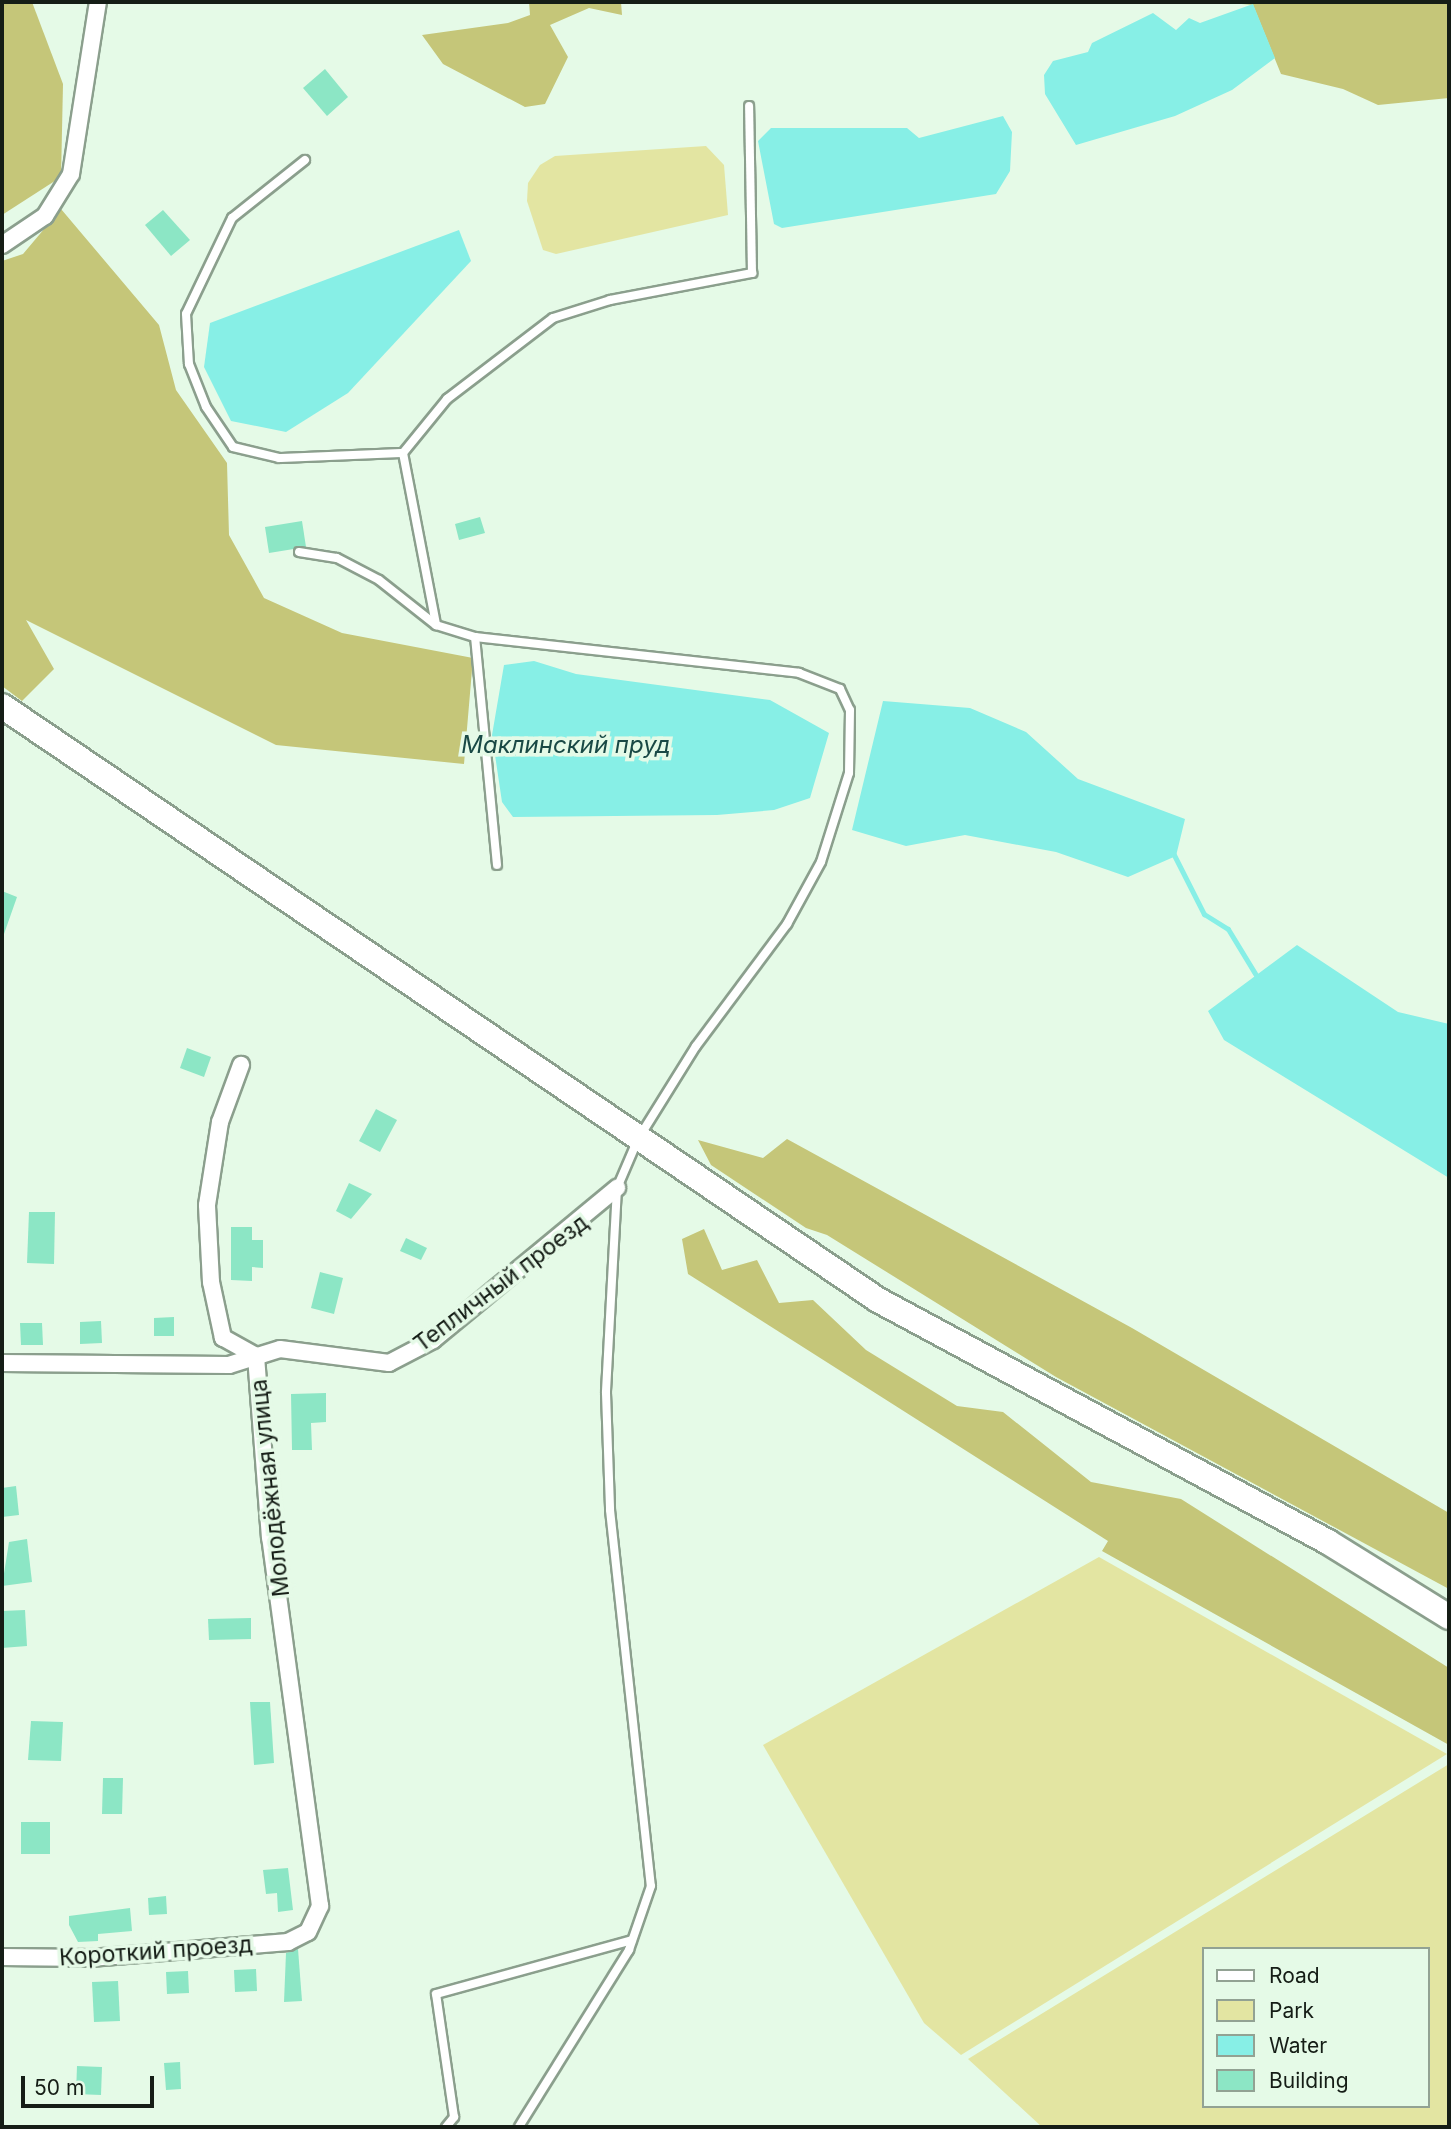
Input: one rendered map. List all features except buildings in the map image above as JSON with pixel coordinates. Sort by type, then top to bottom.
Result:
[{"type":"main road","points":[[2,706],[878,1300],[1328,1542],[1449,1617]]},
{"type":"street","points":[[2,245],[45,216],[71,174],[98,2]]},
{"type":"street","name":"Молодёжная улица","points":[[241,1065],[220,1122],[208,1218],[223,1338],[256,1356],[270,1538],[320,1906],[308,1932]]},
{"type":"street","name":"Тепличный проезд","points":[[2,1363],[229,1365],[280,1349],[389,1363],[406,1356],[617,1188]]},
{"type":"street","name":"Короткий проезд","points":[[2,1957],[90,1958],[231,1948],[288,1942],[308,1932]]},
{"type":"lane","points":[[304,160],[232,218],[186,314],[189,364],[206,407],[233,447],[279,458],[403,453],[447,399],[554,318],[610,300],[751,273],[749,106]]},
{"type":"lane","points":[[403,453],[436,625]]},
{"type":"lane","points":[[299,552],[337,558],[379,580],[436,625],[475,637],[799,673],[840,690],[850,710],[849,773],[821,862],[787,924],[696,1046],[638,1139],[617,1188],[606,1393],[610,1510],[651,1886],[632,1940],[519,2127]]},
{"type":"lane","points":[[475,637],[497,865]]},
{"type":"lane","points":[[446,2127],[454,2117],[436,1994],[632,1940]]},
{"type":"green space","points":[[2,2],[32,2],[63,84],[61,177],[2,215]]},
{"type":"green space","points":[[529,2],[621,2],[622,15],[589,8],[550,25],[568,57],[545,104],[525,107],[443,64],[422,35],[508,23],[530,15]]},
{"type":"green space","points":[[1219,2],[1449,2],[1449,98],[1378,105],[1343,89],[1281,74],[1253,5]]},
{"type":"green space","points":[[706,146],[724,165],[728,215],[556,254],[543,250],[527,201],[528,183],[540,165],[555,156]]},
{"type":"green space","points":[[61,209],[159,325],[176,390],[227,463],[229,535],[264,598],[342,633],[473,658],[464,764],[276,745],[26,620],[54,669],[22,701],[2,686],[2,261],[23,254]]},
{"type":"green space","points":[[787,1139],[1132,1328],[1449,1513],[1449,1589],[1056,1377],[827,1235],[806,1228],[711,1165],[698,1140],[763,1158]]},
{"type":"green space","points":[[704,1229],[722,1270],[757,1260],[779,1303],[813,1300],[866,1350],[957,1406],[1003,1412],[1091,1482],[1181,1499],[1449,1668],[1449,1745],[1102,1551],[1108,1541],[688,1274],[682,1239]]},
{"type":"green space","points":[[1099,1557],[1447,1754],[961,2055],[924,2023],[763,1745]]},
{"type":"green space","points":[[1449,1764],[1449,2127],[1042,2127],[968,2059]]},
{"type":"water","points":[[1253,4],[1275,58],[1232,90],[1175,116],[1076,145],[1045,94],[1044,75],[1053,61],[1088,52],[1092,43],[1153,13],[1176,30],[1189,18],[1200,23]]},
{"type":"water","points":[[1003,116],[1012,132],[1010,171],[996,194],[782,228],[774,224],[758,141],[771,128],[907,128],[919,138]]},
{"type":"water","points":[[459,230],[471,261],[348,393],[286,432],[231,421],[204,367],[210,323]]},
{"type":"water","name":"Маклинский пруд","points":[[534,661],[576,674],[770,700],[829,733],[810,798],[774,810],[717,815],[513,817],[502,802],[492,735],[504,665]]},
{"type":"water","points":[[883,701],[970,708],[1026,732],[1078,779],[1185,819],[1176,856],[1128,877],[1056,852],[965,835],[906,846],[852,830]]},
{"type":"water","points":[[1297,945],[1398,1012],[1449,1024],[1449,1178],[1224,1040],[1208,1011]]},
{"type":"waterway","points":[[1172,851],[1204,914],[1228,929],[1256,975]]}]
